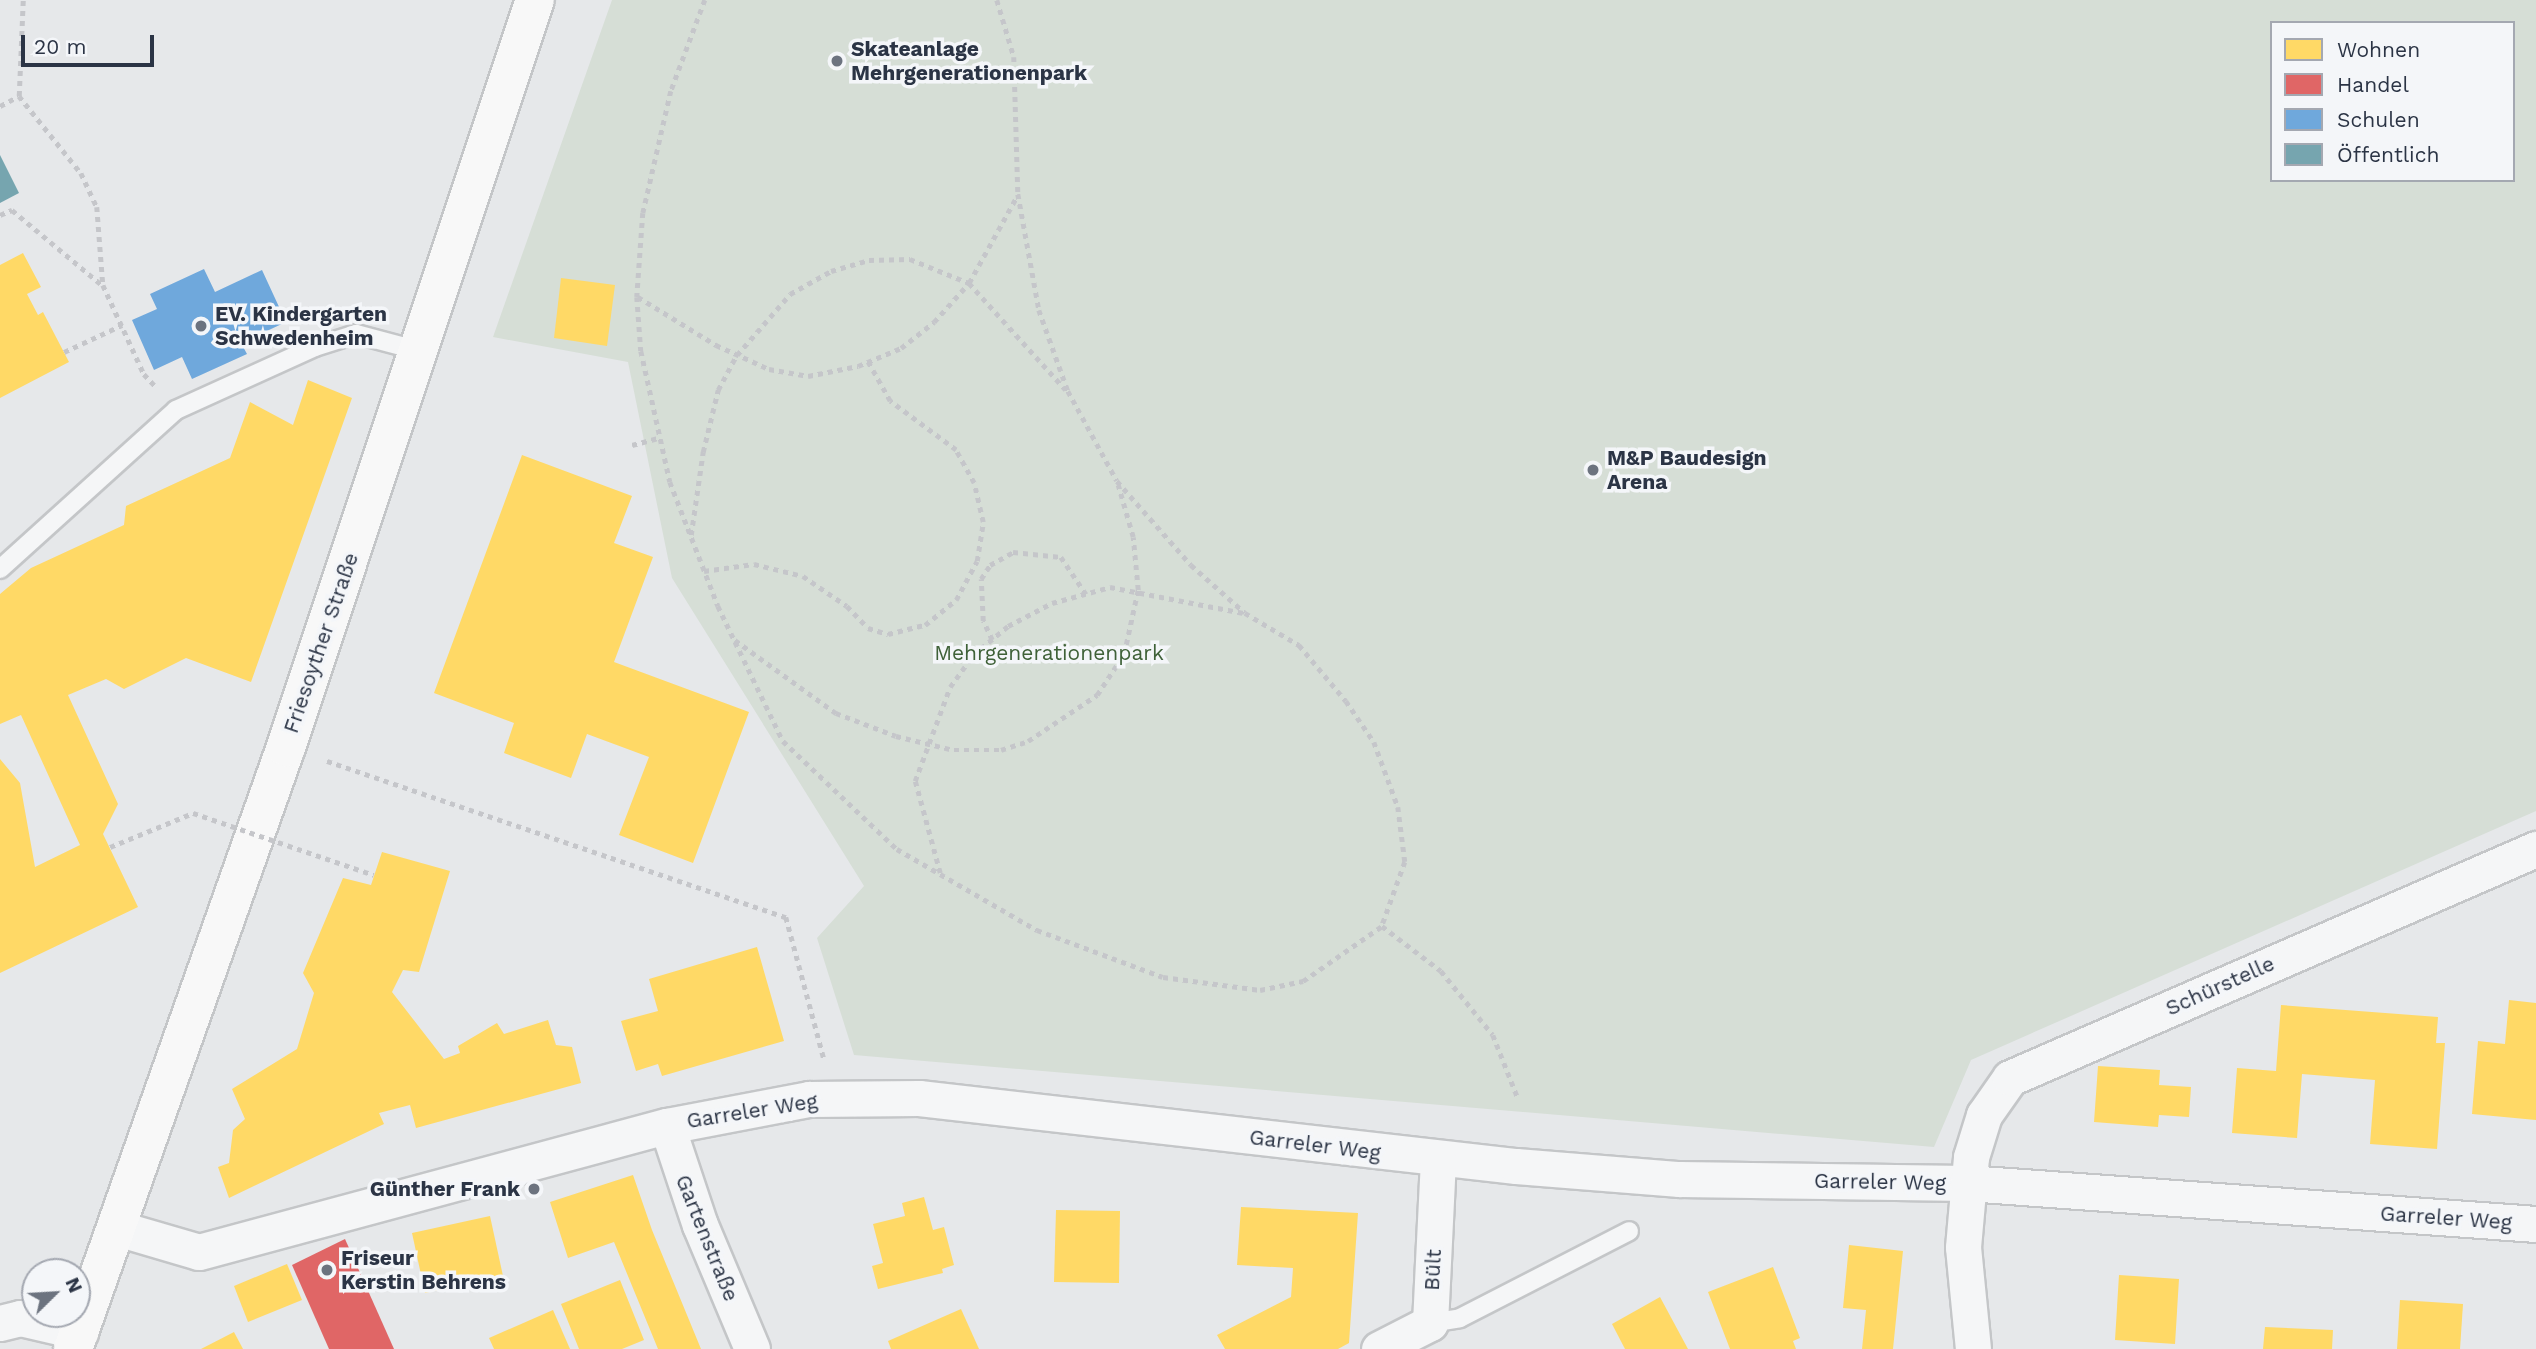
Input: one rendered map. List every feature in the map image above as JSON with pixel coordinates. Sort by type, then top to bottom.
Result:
[{"type":"street","name":"Friesoyther Straße","points":[[76,1341],[286,747],[535,0]]},
{"type":"street","name":"Schürstelle","points":[[1973,1349],[1963,1247],[1967,1183],[1984,1115],[2010,1078],[2536,849]]},
{"type":"street","name":"Garreler Weg","points":[[117,1228],[199,1252],[667,1126],[809,1099],[919,1098],[1438,1160],[1679,1179],[1967,1183],[2536,1224]]},
{"type":"street","name":"Gartenstraße","points":[[667,1126],[699,1225],[752,1349]]},
{"type":"street","name":"Bült","points":[[1430,1323],[1438,1160]]},
{"type":"street","points":[[0,1323],[20,1318],[76,1341]]},
{"type":"street","points":[[1379,1349],[1430,1323]]},
{"type":"lane","points":[[0,569],[176,411],[315,347],[356,334],[420,351]]},
{"type":"lane","points":[[1430,1323],[1460,1318],[1629,1231]]},
{"type":"path","points":[[23,0],[19,96],[81,173],[97,207],[103,285],[144,374],[176,411]]},
{"type":"path","points":[[705,0],[671,91],[643,213],[637,297],[641,351],[659,438],[691,536],[704,571],[783,741],[897,849],[1037,930],[1163,977],[1260,990],[1303,981],[1382,926],[1405,862],[1398,807],[1374,742],[1346,701],[1299,645],[1245,613],[1191,565],[1117,481]]},
{"type":"path","points":[[735,640],[836,713],[954,750],[1001,750],[1028,741],[1097,695],[1124,654],[1138,590],[1133,537],[1117,481],[1068,391],[1039,310],[1018,194],[1014,57],[997,0]]},
{"type":"path","points":[[0,106],[19,96]]},
{"type":"path","points":[[637,297],[737,355],[769,369],[808,376],[868,362],[901,348],[934,322],[969,284],[1018,194]]},
{"type":"path","points":[[0,215],[12,210],[103,285]]},
{"type":"path","points":[[691,536],[703,452],[718,390],[737,355],[790,294],[831,271],[869,260],[910,259],[969,284],[1068,391]]},
{"type":"path","points":[[64,352],[122,325]]},
{"type":"path","points":[[704,571],[754,564],[803,576],[847,606],[868,628],[888,634],[925,625],[956,600],[975,566],[983,522],[974,483],[956,450],[890,401],[868,362]]},
{"type":"path","points":[[632,445],[659,438]]},
{"type":"path","points":[[992,640],[983,621],[980,598],[985,573],[1013,552],[1044,552],[1061,557],[1073,568],[1086,594]]},
{"type":"path","points":[[975,566],[985,573]]},
{"type":"path","points":[[940,874],[915,780],[950,687],[973,655],[1008,625],[1052,603],[1110,587],[1138,590],[1245,613]]},
{"type":"path","points":[[286,747],[786,917],[835,1099]]},
{"type":"path","points":[[110,847],[193,813],[374,875]]},
{"type":"path","points":[[1382,926],[1441,971],[1493,1035],[1518,1098]]},
{"type":"green space","name":"M&P Baudesign Arena","points":[[612,0],[2536,0],[2536,811],[1971,1060],[1934,1147],[854,1055],[817,938],[864,886],[672,578],[628,362],[493,337]]},
{"type":"building: Wohnen","points":[[23,253],[41,287],[27,294],[38,315],[43,312],[69,362],[0,398],[0,265]]},
{"type":"building: Wohnen","points":[[561,278],[615,285],[607,346],[554,338]]},
{"type":"building: Wohnen","points":[[308,380],[352,398],[251,682],[186,658],[124,689],[106,679],[68,695],[118,804],[103,834],[138,907],[0,973],[0,759],[20,783],[35,867],[80,845],[21,715],[0,724],[0,594],[31,568],[124,525],[126,506],[230,458],[250,402],[293,425]]},
{"type":"building: Wohnen","points":[[522,455],[632,496],[614,543],[653,557],[614,662],[749,712],[693,863],[619,835],[649,757],[587,734],[571,778],[504,753],[514,723],[434,693]]},
{"type":"building: Wohnen","points":[[382,852],[450,871],[419,972],[403,970],[392,992],[444,1059],[460,1053],[458,1046],[497,1023],[504,1034],[548,1020],[556,1045],[572,1047],[581,1083],[416,1128],[410,1105],[379,1113],[384,1124],[229,1198],[218,1167],[229,1163],[233,1130],[245,1119],[232,1089],[297,1049],[314,993],[303,973],[343,878],[371,885]]},
{"type":"building: Wohnen","points":[[757,947],[784,1041],[662,1076],[658,1064],[636,1071],[621,1021],[658,1011],[649,979]]},
{"type":"building: Wohnen","points":[[2509,1000],[2536,1003],[2536,1120],[2472,1114],[2478,1041],[2505,1044]]},
{"type":"building: Wohnen","points":[[2281,1005],[2438,1017],[2436,1043],[2445,1043],[2437,1149],[2370,1144],[2375,1080],[2302,1074],[2297,1138],[2232,1133],[2237,1068],[2276,1071]]},
{"type":"building: Wohnen","points":[[2098,1066],[2160,1070],[2159,1085],[2191,1087],[2189,1117],[2159,1115],[2158,1127],[2094,1122]]},
{"type":"building: Wohnen","points":[[633,1175],[652,1230],[701,1349],[658,1349],[614,1242],[568,1258],[550,1202]]},
{"type":"building: Wohnen","points":[[924,1197],[933,1230],[944,1227],[954,1265],[942,1269],[943,1273],[878,1289],[872,1266],[883,1263],[873,1224],[905,1216],[902,1203]]},
{"type":"building: Wohnen","points":[[1241,1207],[1358,1213],[1349,1343],[1338,1349],[1225,1349],[1217,1335],[1291,1297],[1293,1268],[1237,1265]]},
{"type":"building: Wohnen","points":[[1056,1210],[1120,1211],[1119,1283],[1054,1282]]},
{"type":"building: Wohnen","points":[[490,1216],[503,1276],[425,1293],[412,1233]]},
{"type":"building: Wohnen","points":[[1849,1245],[1903,1251],[1893,1349],[1862,1349],[1866,1310],[1843,1308]]},
{"type":"building: Wohnen","points":[[287,1264],[302,1300],[248,1322],[234,1286]]},
{"type":"building: Wohnen","points":[[1773,1267],[1800,1338],[1793,1341],[1796,1349],[1730,1349],[1708,1292]]},
{"type":"building: Wohnen","points":[[2119,1275],[2179,1279],[2175,1344],[2115,1340]]},
{"type":"building: Wohnen","points":[[620,1280],[644,1340],[622,1349],[579,1349],[561,1304]]},
{"type":"building: Wohnen","points":[[1660,1297],[1688,1349],[1625,1349],[1612,1324]]},
{"type":"building: Wohnen","points":[[2400,1300],[2463,1304],[2460,1349],[2397,1349]]},
{"type":"building: Wohnen","points":[[961,1309],[979,1349],[891,1349],[888,1341]]},
{"type":"building: Wohnen","points":[[553,1310],[570,1349],[494,1349],[489,1338]]},
{"type":"building: Wohnen","points":[[2265,1327],[2333,1330],[2332,1349],[2263,1349]]},
{"type":"building: Wohnen","points":[[234,1332],[243,1349],[201,1349]]},
{"type":"building: Handel","points":[[345,1239],[394,1349],[329,1349],[292,1265]]},
{"type":"building: Schulen","points":[[204,269],[215,292],[262,270],[286,322],[241,343],[247,354],[192,379],[182,357],[154,370],[132,320],[157,309],[150,294]]},
{"type":"building: Öffentlich","points":[[0,155],[19,193],[0,203]]},
{"type":"place","name":"Skateanlage Mehrgenerationenpark","points":[[837,61]]},
{"type":"place","name":"EV. Kindergarten Schwedenheim","points":[[201,326]]},
{"type":"place","name":"M&P Baudesign Arena","points":[[1593,470]]},
{"type":"place","name":"Günther Frank","points":[[534,1189]]},
{"type":"place","name":"Friseur Kerstin Behrens","points":[[327,1270]]},
{"type":"park label","name":"Mehrgenerationenpark","points":[[1049,653]]}]
